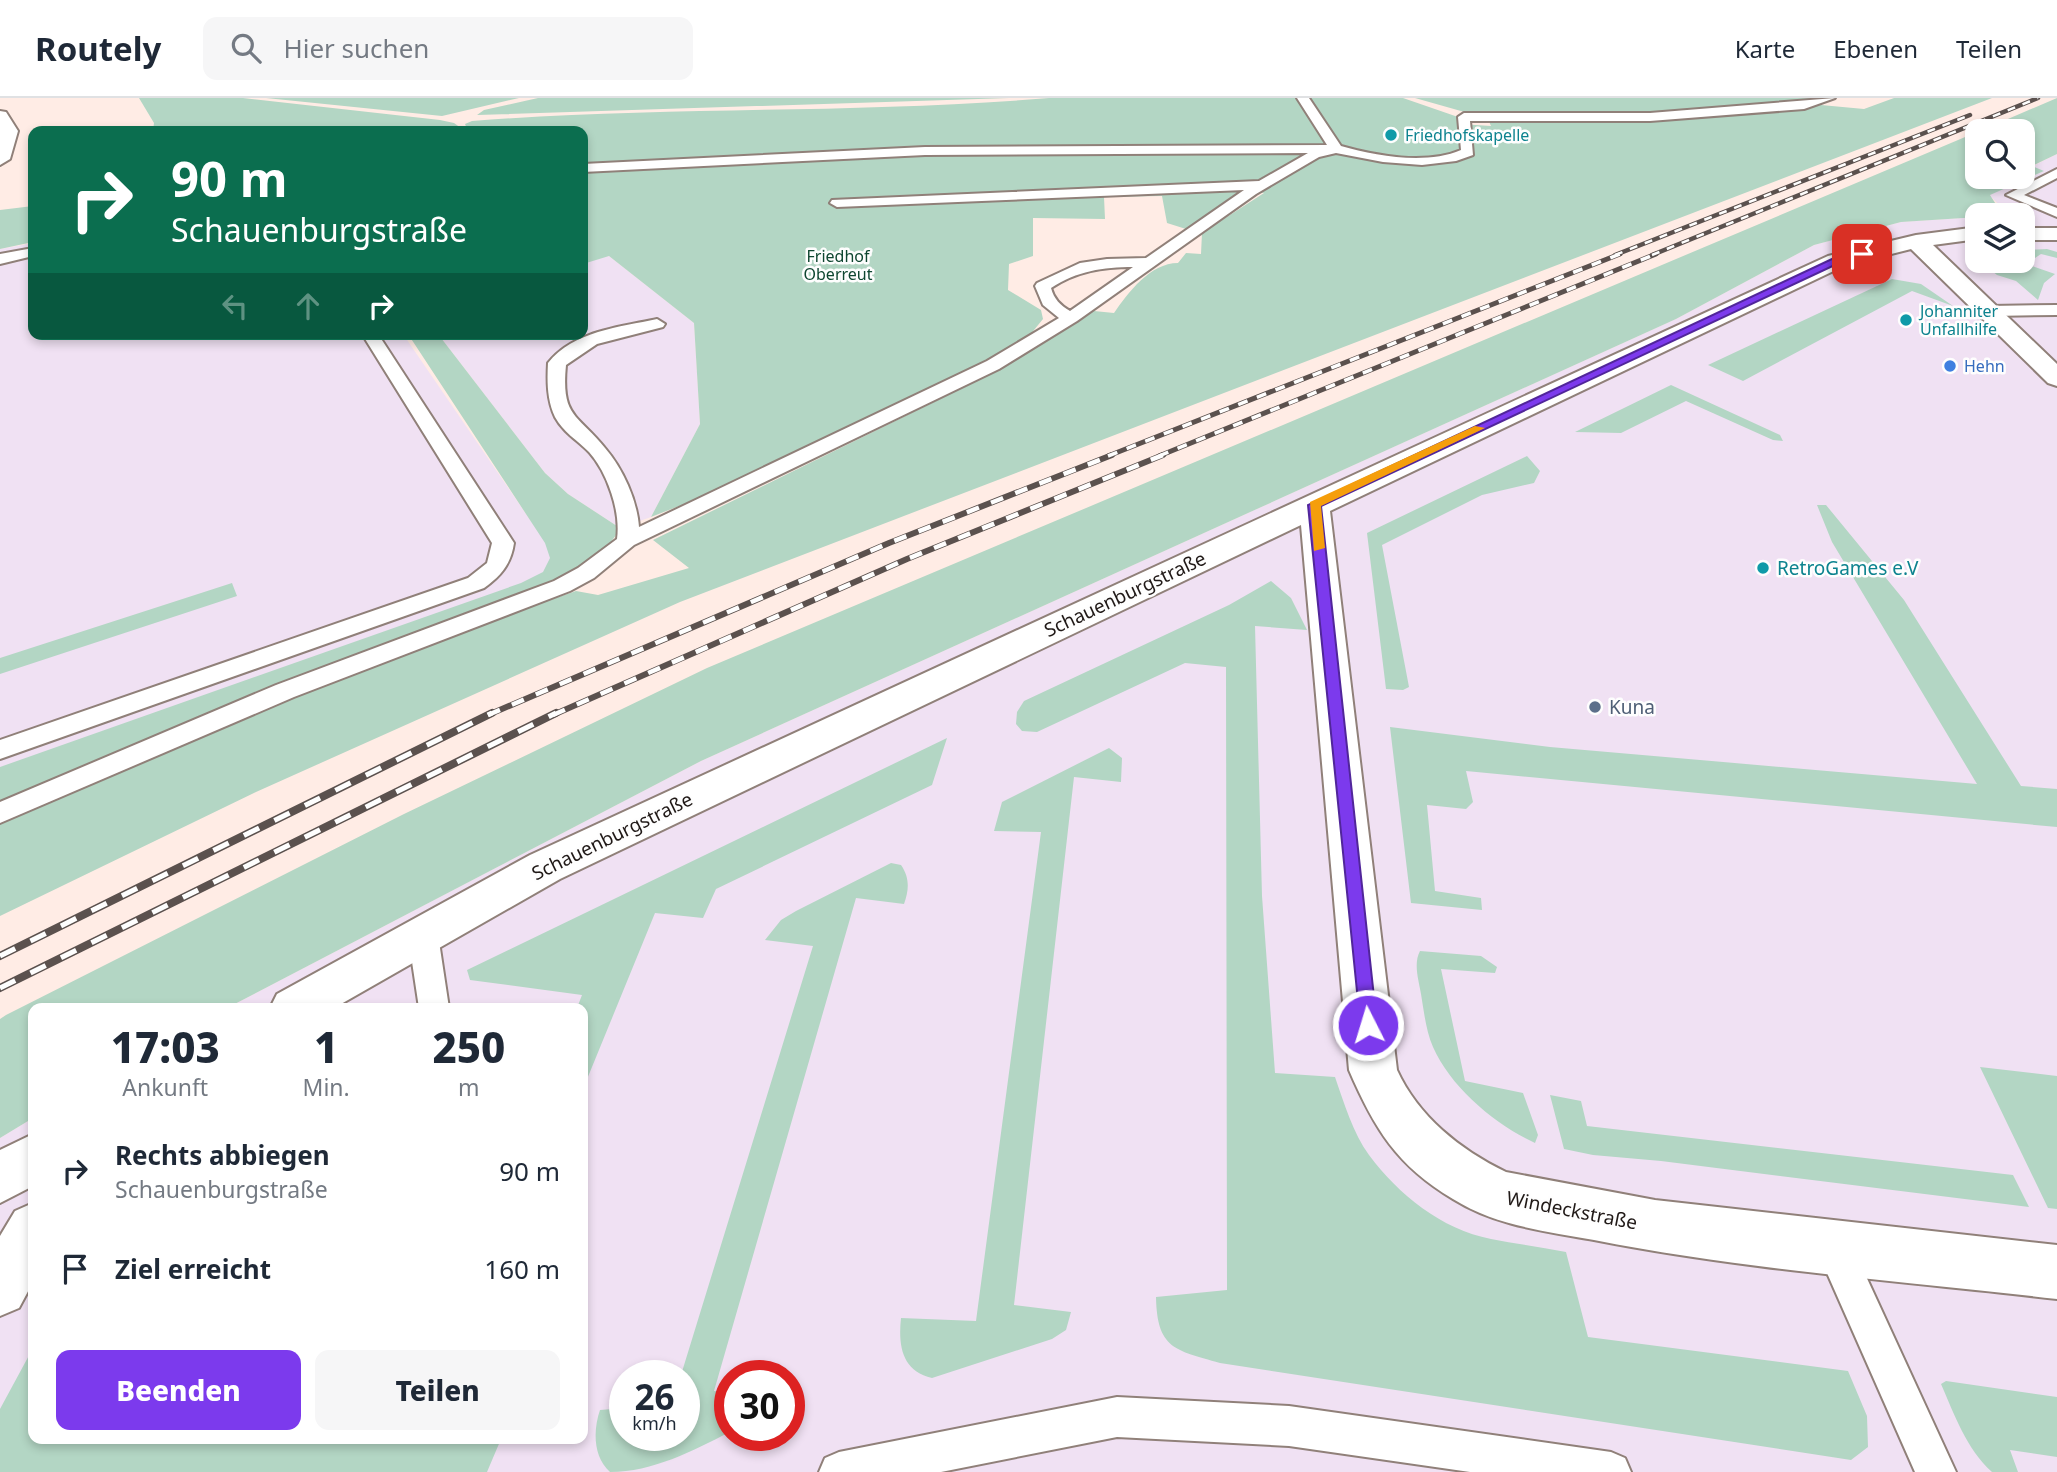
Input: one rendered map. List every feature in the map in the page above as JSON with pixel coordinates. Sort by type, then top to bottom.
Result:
[{"type":"street","points":[[0,116],[9,131],[0,159]]},
{"type":"street","points":[[0,165],[22,162]]},
{"type":"street","name":"Schauenburgstraße","points":[[302,1003],[545,867],[1836,261],[1916,241],[1965,235]]},
{"type":"street","points":[[1916,241],[2057,378]]},
{"type":"street","name":"Windeckstraße","points":[[1314,505],[1374,1070],[1388,1104],[1410,1135],[1469,1181],[1502,1197],[1655,1226],[2057,1272]]},
{"type":"street","points":[[0,1178],[28,1161]]},
{"type":"street","points":[[0,1289],[28,1238]]},
{"type":"lane","points":[[1303,98],[1336,149]]},
{"type":"lane","points":[[588,168],[925,151],[1336,149],[1378,160],[1462,156],[1468,152],[1464,117],[1650,117],[1804,105],[1829,98]]},
{"type":"lane","points":[[0,813],[285,691],[562,586],[586,573],[627,541],[993,365],[1071,318],[1261,185],[1315,154],[1336,149]]},
{"type":"lane","points":[[2057,173],[2013,195],[2057,213]]},
{"type":"lane","points":[[837,203],[1261,185]]},
{"type":"lane","points":[[0,259],[28,253]]},
{"type":"lane","points":[[1071,318],[1048,303],[1044,295],[1043,286],[1059,274],[1083,265],[1149,263]]},
{"type":"lane","points":[[1990,311],[2057,310]]},
{"type":"lane","points":[[627,541],[631,528],[628,515],[601,455],[564,418],[555,386],[557,363],[572,347],[588,340],[657,324]]},
{"type":"lane","points":[[0,750],[476,583],[496,569],[501,560],[503,543],[374,340]]},
{"type":"lane","points":[[423,935],[434,1003]]},
{"type":"lane","points":[[1834,1248],[1936,1472]]},
{"type":"lane","points":[[839,1472],[1117,1417],[1289,1426],[1611,1472]]},
{"type":"shaded area","points":[[2057,154],[2057,1472],[0,1472],[0,1138],[28,1121],[28,1444],[588,1444],[588,1003],[237,1003],[701,761],[1676,319],[1814,245],[1901,222],[1965,218],[1965,273],[2035,273],[2035,203],[1997,203],[1989,195],[2002,189],[2035,189],[2035,175],[2043,171],[2035,168],[2035,165]]},
{"type":"shaded area","points":[[28,244],[28,340],[407,340],[565,571],[0,775],[0,249]]},
{"type":"shaded area","points":[[609,256],[694,323],[700,424],[651,517],[620,528],[568,494],[545,473],[443,340],[588,340],[588,259]]},
{"type":"green space","points":[[139,98],[243,98],[440,120],[458,126],[154,126]]},
{"type":"green space","points":[[266,98],[519,98],[442,116]]},
{"type":"green space","points":[[538,98],[1009,98],[477,115],[484,110]]},
{"type":"green space","name":"Friedhof Oberreut","points":[[1049,98],[1403,98],[1458,117],[1460,124],[1491,126],[1487,117],[1678,119],[1821,105],[1864,109],[1894,98],[1992,98],[680,602],[256,792],[0,916],[0,823],[213,729],[509,614],[576,591],[598,595],[689,568],[653,540],[1003,368],[1094,311],[1114,313],[1141,280],[1158,268],[1178,263],[1186,253],[1201,254],[1202,233],[1264,193],[1241,190],[1186,229],[1167,223],[1162,196],[1104,197],[1105,219],[1033,218],[1033,256],[1009,264],[1008,290],[1041,310],[1043,319],[1025,341],[715,492],[651,517],[700,424],[694,323],[609,256],[588,262],[588,126],[465,124],[472,121],[616,113],[977,103]]},
{"type":"green space","points":[[1415,98],[1823,98],[1801,103],[1660,114],[1468,113]]},
{"type":"green space","points":[[2057,98],[2057,154],[2035,165],[2035,119],[2008,119]]},
{"type":"green space","points":[[1965,137],[1965,189],[2004,189],[1990,195],[1995,203],[1965,203],[1965,218],[1901,222],[1814,245],[1676,319],[701,761],[237,1003],[30,1003],[404,814],[707,668]]},
{"type":"green space","points":[[2035,167],[2044,171],[2035,175]]},
{"type":"green space","points":[[28,207],[28,243],[0,249],[0,210]]},
{"type":"green space","points":[[2035,250],[2057,252],[2057,258],[2041,254],[2035,258]]},
{"type":"green space","points":[[2035,267],[2055,274],[2044,283],[2038,300],[2016,281],[1995,273],[2035,273]]},
{"type":"green space","points":[[1892,279],[1921,284],[1953,306],[1912,291],[1743,381],[1708,365]]},
{"type":"green space","points":[[412,340],[443,340],[545,473],[568,494],[620,528],[603,551],[563,577],[280,685],[0,803],[0,767],[521,583],[543,572],[550,558],[545,543]]},
{"type":"green space","points":[[1671,385],[1780,435],[1783,441],[1773,440],[1686,401],[1621,433],[1575,432]]},
{"type":"green space","points":[[1527,456],[1540,471],[1534,483],[1482,495],[1382,545],[1409,687],[1403,690],[1386,689],[1367,533]]},
{"type":"green space","points":[[1817,505],[1826,505],[1904,600],[2021,786],[2057,789],[2057,827],[1466,771],[1473,802],[1466,809],[1427,805],[1435,891],[1481,898],[1482,910],[1411,903],[1390,727],[1550,747],[1977,784],[1832,542]]},
{"type":"green space","points":[[1271,581],[1291,598],[1307,630],[1255,626],[1262,896],[1275,1073],[1335,1077],[1354,1128],[1369,1155],[1408,1197],[1438,1219],[1491,1239],[1566,1252],[1588,1337],[1848,1371],[1867,1416],[1868,1447],[1851,1460],[1220,1363],[1180,1350],[1165,1337],[1157,1314],[1156,1297],[1227,1290],[1226,667],[1185,663],[1037,732],[1022,731],[1016,724],[1017,712],[1024,701],[1229,605]]},
{"type":"green space","points":[[232,583],[237,596],[0,674],[0,658]]},
{"type":"green space","points":[[947,738],[932,785],[716,889],[703,918],[655,913],[588,1077],[588,1003],[579,1003],[582,995],[470,980],[467,970]]},
{"type":"green space","points":[[1109,748],[1122,758],[1121,782],[1074,777],[1014,1305],[1071,1312],[1066,1330],[1052,1339],[932,1378],[914,1370],[904,1356],[900,1338],[901,1318],[976,1321],[1041,832],[994,831],[1002,802]]},
{"type":"green space","points":[[891,863],[901,865],[906,875],[908,889],[904,904],[856,898],[723,1360],[714,1360],[714,1440],[700,1447],[700,1360],[686,1360],[813,946],[765,940],[781,920]]},
{"type":"green space","points":[[1420,951],[1481,956],[1497,967],[1495,973],[1441,969],[1465,1081],[1523,1093],[1538,1135],[1535,1143],[1505,1126],[1476,1104],[1441,1062],[1431,1041],[1426,1021],[1417,972]]},
{"type":"green space","points":[[28,1004],[28,1121],[0,1138],[0,1019]]},
{"type":"green space","points":[[1980,1067],[2057,1076],[2057,1209],[2048,1208]]},
{"type":"green space","points":[[1550,1095],[1581,1101],[1587,1126],[2013,1175],[2029,1207],[1593,1155],[1564,1149]]},
{"type":"green space","points":[[28,1357],[28,1444],[499,1444],[487,1472],[0,1472],[0,1409]]},
{"type":"green space","points":[[1946,1381],[2057,1397],[2057,1457],[2010,1450],[2018,1472],[1992,1472],[1975,1453],[1962,1431],[1941,1384]]},
{"type":"green space","points":[[609,1409],[609,1451],[691,1451],[642,1468],[610,1472],[600,1459],[596,1443],[600,1410]]},
{"type":"railway","points":[[1652,255],[2038,98]]},
{"type":"railway","points":[[1615,255],[1970,115]]},
{"type":"railway","points":[[1108,456],[1620,254]]},
{"type":"railway","points":[[1159,456],[1656,254]]},
{"type":"railway","points":[[488,715],[889,543],[1112,455]]},
{"type":"railway","points":[[553,715],[907,559],[1163,455]]},
{"type":"railway","points":[[0,956],[492,713]]},
{"type":"railway","points":[[0,988],[556,713]]},
{"type":"slow traffic","points":[[1319,548],[1314,505],[1479,428]]},
{"type":"place","name":"Friedhofskapelle","points":[[1391,135]]},
{"type":"place","name":"Johanniter Unfallhilfe","points":[[1906,320]]},
{"type":"place","name":"Hehn","points":[[1950,366]]},
{"type":"place","name":"RetroGames e.V","points":[[1763,568]]},
{"type":"place","name":"Kuna","points":[[1595,707]]},
{"type":"route","points":[[1368,1025],[1314,505],[1836,261],[1862,254]]}]
